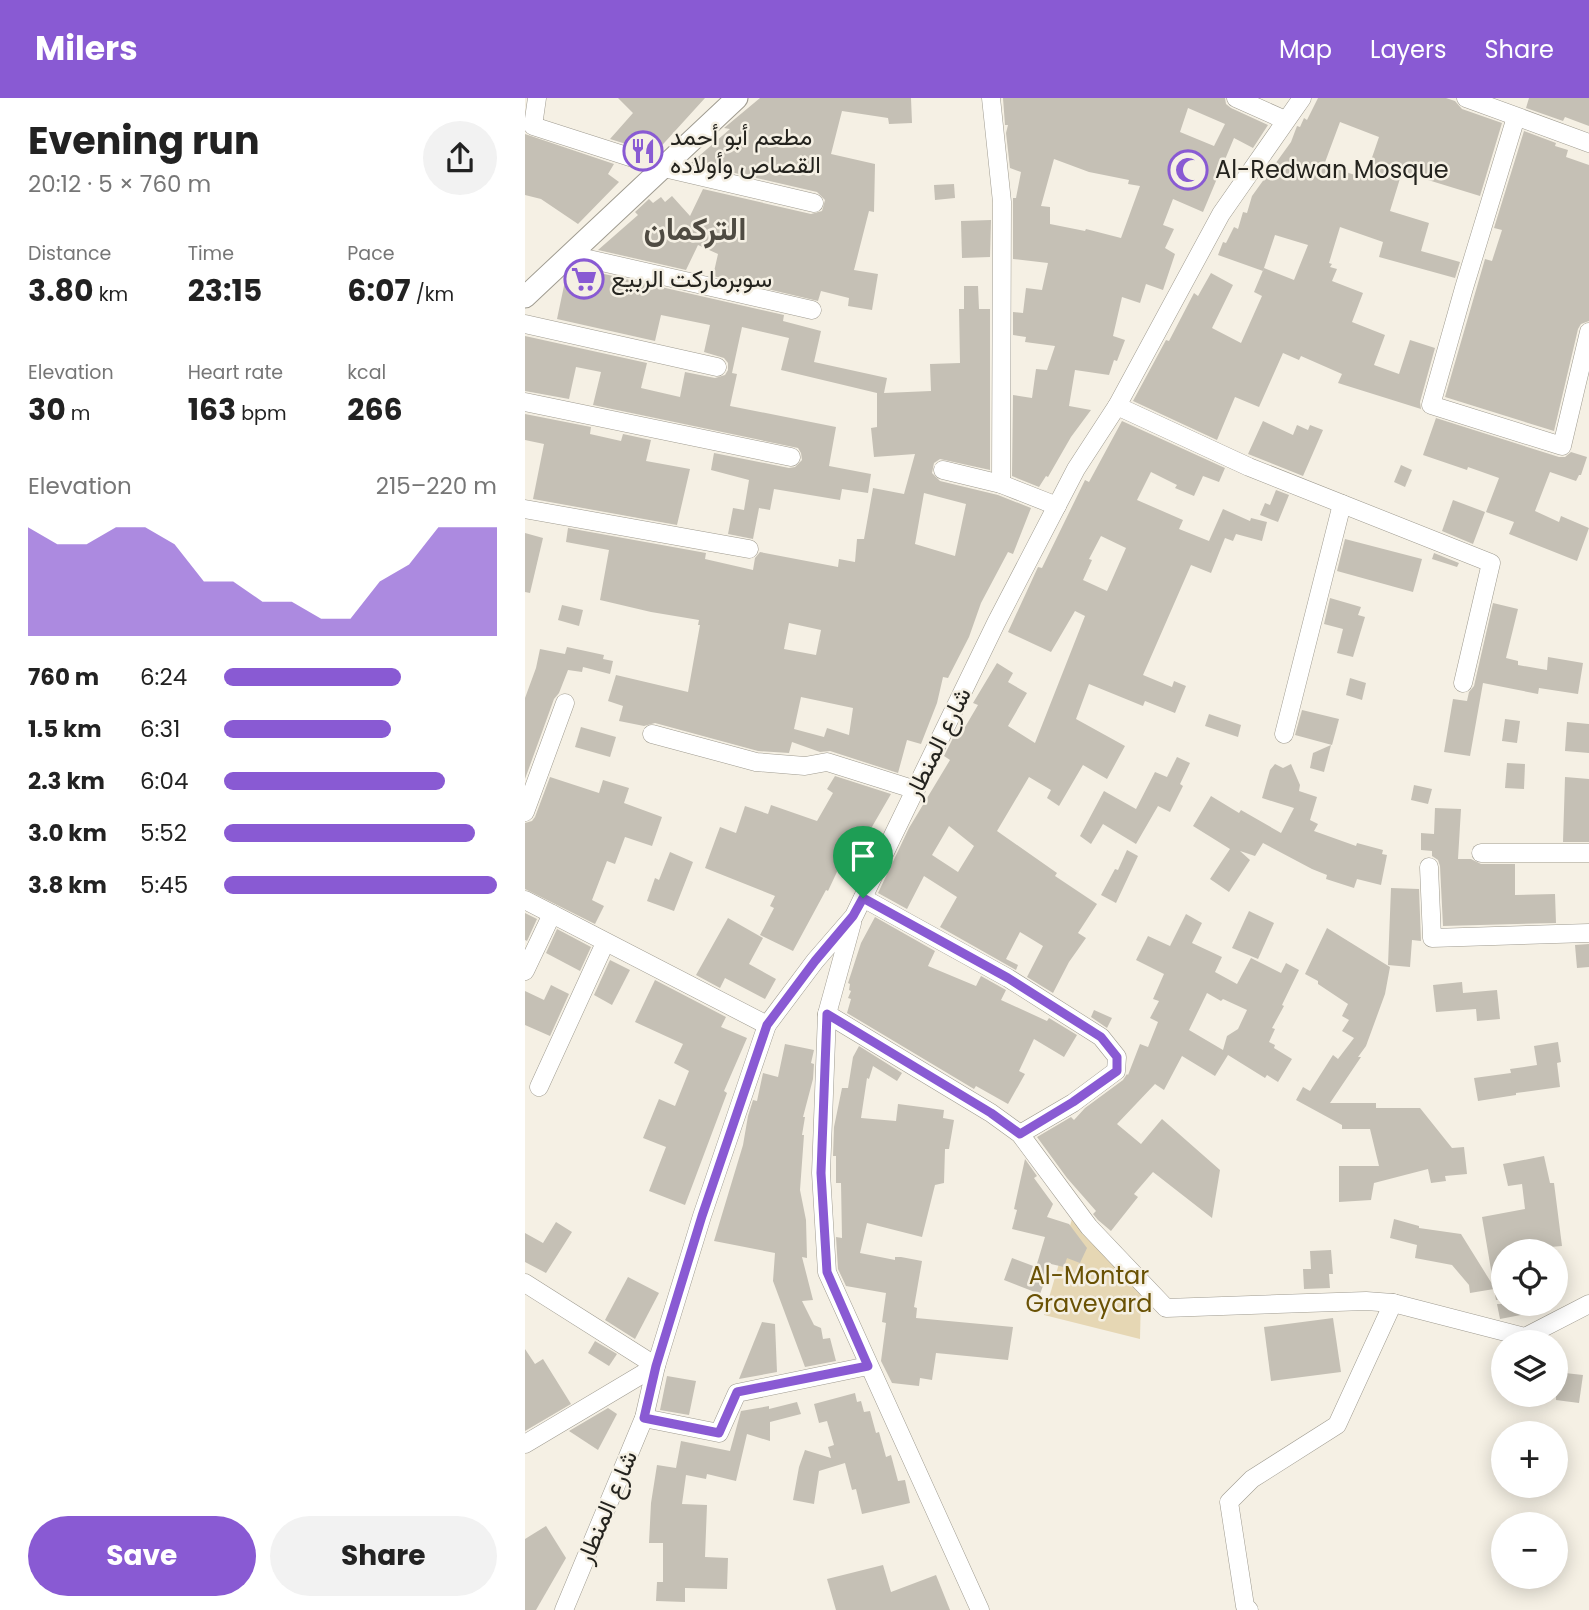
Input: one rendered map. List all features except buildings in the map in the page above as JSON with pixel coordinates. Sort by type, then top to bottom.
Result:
[{"type":"main road","points":[[525,297],[737,98]]},
{"type":"street","points":[[537,98],[533,126],[664,168],[814,203]]},
{"type":"street","points":[[991,98],[1002,202],[1001,484]]},
{"type":"street","points":[[1236,98],[1285,120]]},
{"type":"street","name":"شارع المنطار","points":[[564,1610],[644,1418],[656,1366],[702,1216],[767,1025],[853,916],[996,622],[1076,469],[1117,405],[1220,214],[1302,98]]},
{"type":"street","points":[[1466,98],[1589,143]]},
{"type":"street","points":[[1516,117],[1431,405],[1562,446],[1584,367],[1589,332]]},
{"type":"street","points":[[571,255],[811,310]]},
{"type":"street","points":[[525,324],[717,367]]},
{"type":"street","points":[[525,402],[791,457]]},
{"type":"street","points":[[1117,405],[1249,467],[1491,563],[1463,683]]},
{"type":"street","points":[[943,470],[1001,484],[1057,506]]},
{"type":"street","points":[[1284,734],[1342,504]]},
{"type":"street","points":[[525,509],[749,549]]},
{"type":"street","points":[[525,812],[565,703]]},
{"type":"street","points":[[652,734],[756,762],[804,766],[827,762],[916,790]]},
{"type":"street","points":[[1481,853],[1589,853]]},
{"type":"street","points":[[1429,867],[1431,938],[1589,933]]},
{"type":"street","points":[[863,898],[1008,978],[1101,1037],[1117,1057],[1117,1071],[1098,1086],[1020,1134]]},
{"type":"street","points":[[525,900],[767,1025]]},
{"type":"street","points":[[525,971],[552,914]]},
{"type":"street","points":[[853,916],[827,1014],[821,1173],[827,1272],[977,1609]]},
{"type":"street","points":[[539,1087],[605,943]]},
{"type":"street","points":[[827,1014],[991,1113],[1020,1134],[1090,1227],[1166,1308],[1366,1301],[1393,1303],[1525,1338],[1589,1304]]},
{"type":"street","points":[[525,1444],[656,1366],[528,1289]]},
{"type":"street","points":[[1249,1610],[1245,1606],[1229,1502],[1252,1479],[1337,1425],[1393,1303]]},
{"type":"street","points":[[644,1418],[719,1433],[737,1392],[868,1366]]},
{"type":"green space","name":"Al-Montar Graveyard","points":[[1072,1219],[1141,1294],[1140,1339],[1044,1315]]},
{"type":"place","name":"مطعم أبو أحمد القصاص وأولاده","points":[[643,151]]},
{"type":"place","name":"Al-Redwan Mosque","points":[[1188,170]]},
{"type":"place","name":"سوبرماركت الربيع","points":[[584,279]]},
{"type":"district","name":"التركمان","points":[[695,229]]},
{"type":"route","points":[[863,898],[1008,978],[1101,1037],[1117,1057],[1117,1071],[1098,1086],[1020,1134],[991,1113],[827,1014],[821,1173],[827,1272],[868,1366],[737,1392],[719,1433],[644,1418],[656,1366],[702,1216],[767,1025],[853,916],[863,898]]}]
